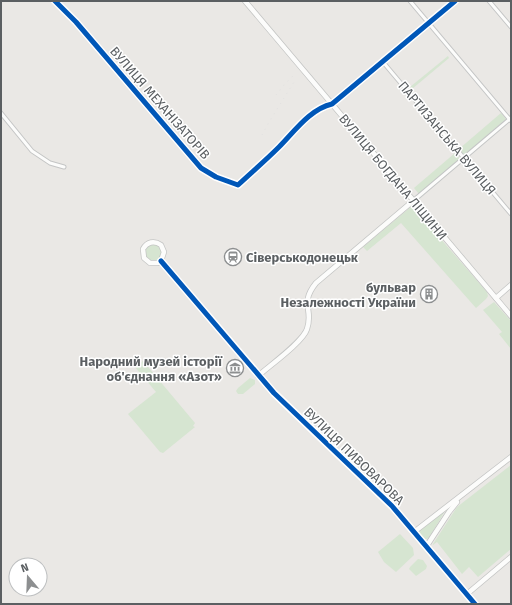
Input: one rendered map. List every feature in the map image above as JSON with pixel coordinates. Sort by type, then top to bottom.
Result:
[{"type":"street","name":"ВУЛИЦЯ МЕХАНІЗАТОРІВ","points":[[55,1],[76,22],[201,168],[238,185],[306,119],[326,106],[332,104]]},
{"type":"street","name":"ВУЛИЦЯ БОГДАНА ЛІЩИНИ","points":[[245,1],[511,316]]},
{"type":"street","points":[[159,262],[164,256],[162,247],[156,242],[147,244],[143,249],[144,258],[150,263],[159,262],[165,266],[258,376],[305,335],[308,324],[307,298],[309,291],[316,283],[511,119],[410,1]]},
{"type":"street","points":[[332,104],[455,1]]},
{"type":"street","points":[[489,1],[511,27]]},
{"type":"street","name":"ПАРТИЗАНСЬКА ВУЛИЦЯ","points":[[383,62],[511,214]]},
{"type":"street","points":[[1,113],[32,150],[50,164],[64,167]]},
{"type":"street","points":[[496,298],[511,285]]},
{"type":"street","name":"ВУЛИЦЯ ПИВОВАРОВА","points":[[258,376],[292,411],[392,506],[475,604]]},
{"type":"street","points":[[414,532],[511,456]]},
{"type":"street","points":[[426,547],[451,509],[468,491]]},
{"type":"street","points":[[467,594],[511,557]]},
{"type":"green space","points":[[448,56],[449,58],[412,89],[410,87]]},
{"type":"green space","points":[[501,113],[506,119],[464,155],[459,149]]},
{"type":"green space","points":[[455,153],[460,159],[419,194],[414,188]]},
{"type":"green space","points":[[412,206],[487,292],[488,296],[486,299],[476,308],[401,223],[367,251],[363,247]]},
{"type":"green space","points":[[153,244],[159,247],[162,253],[159,259],[153,262],[147,259],[144,253],[147,247]]},
{"type":"green space","points":[[494,302],[511,321],[511,349],[499,334],[502,332],[483,310]]},
{"type":"green space","points":[[143,361],[195,423],[193,426],[195,427],[163,453],[160,452],[128,414],[156,392],[135,367]]},
{"type":"green space","points":[[250,378],[255,380],[255,384],[243,394],[238,394],[236,391],[238,388]]},
{"type":"green space","points":[[511,465],[511,549],[478,577],[469,567],[462,574],[437,542],[433,544],[457,507]]},
{"type":"green space","points":[[445,511],[429,538],[425,539],[422,537],[419,530]]},
{"type":"green space","points":[[400,534],[413,548],[414,555],[396,572],[384,562],[378,552]]},
{"type":"green space","points":[[418,559],[423,560],[427,566],[426,569],[416,576],[409,569]]},
{"type":"railway","points":[[276,95],[296,73]]},
{"type":"railway","points":[[262,135],[294,82]]},
{"type":"cycle path","points":[[55,1],[76,22],[201,168],[216,177],[238,185],[310,116],[332,104],[455,1]]},
{"type":"cycle path","points":[[161,261],[274,393],[392,506],[475,604]]},
{"type":"place","name":"Сіверськодонецьк","points":[[233,257]]},
{"type":"place","name":"бульвар Незалежності України","points":[[429,294]]},
{"type":"place","name":"Народний музей історії об'єднання «Азот»","points":[[235,368]]}]
